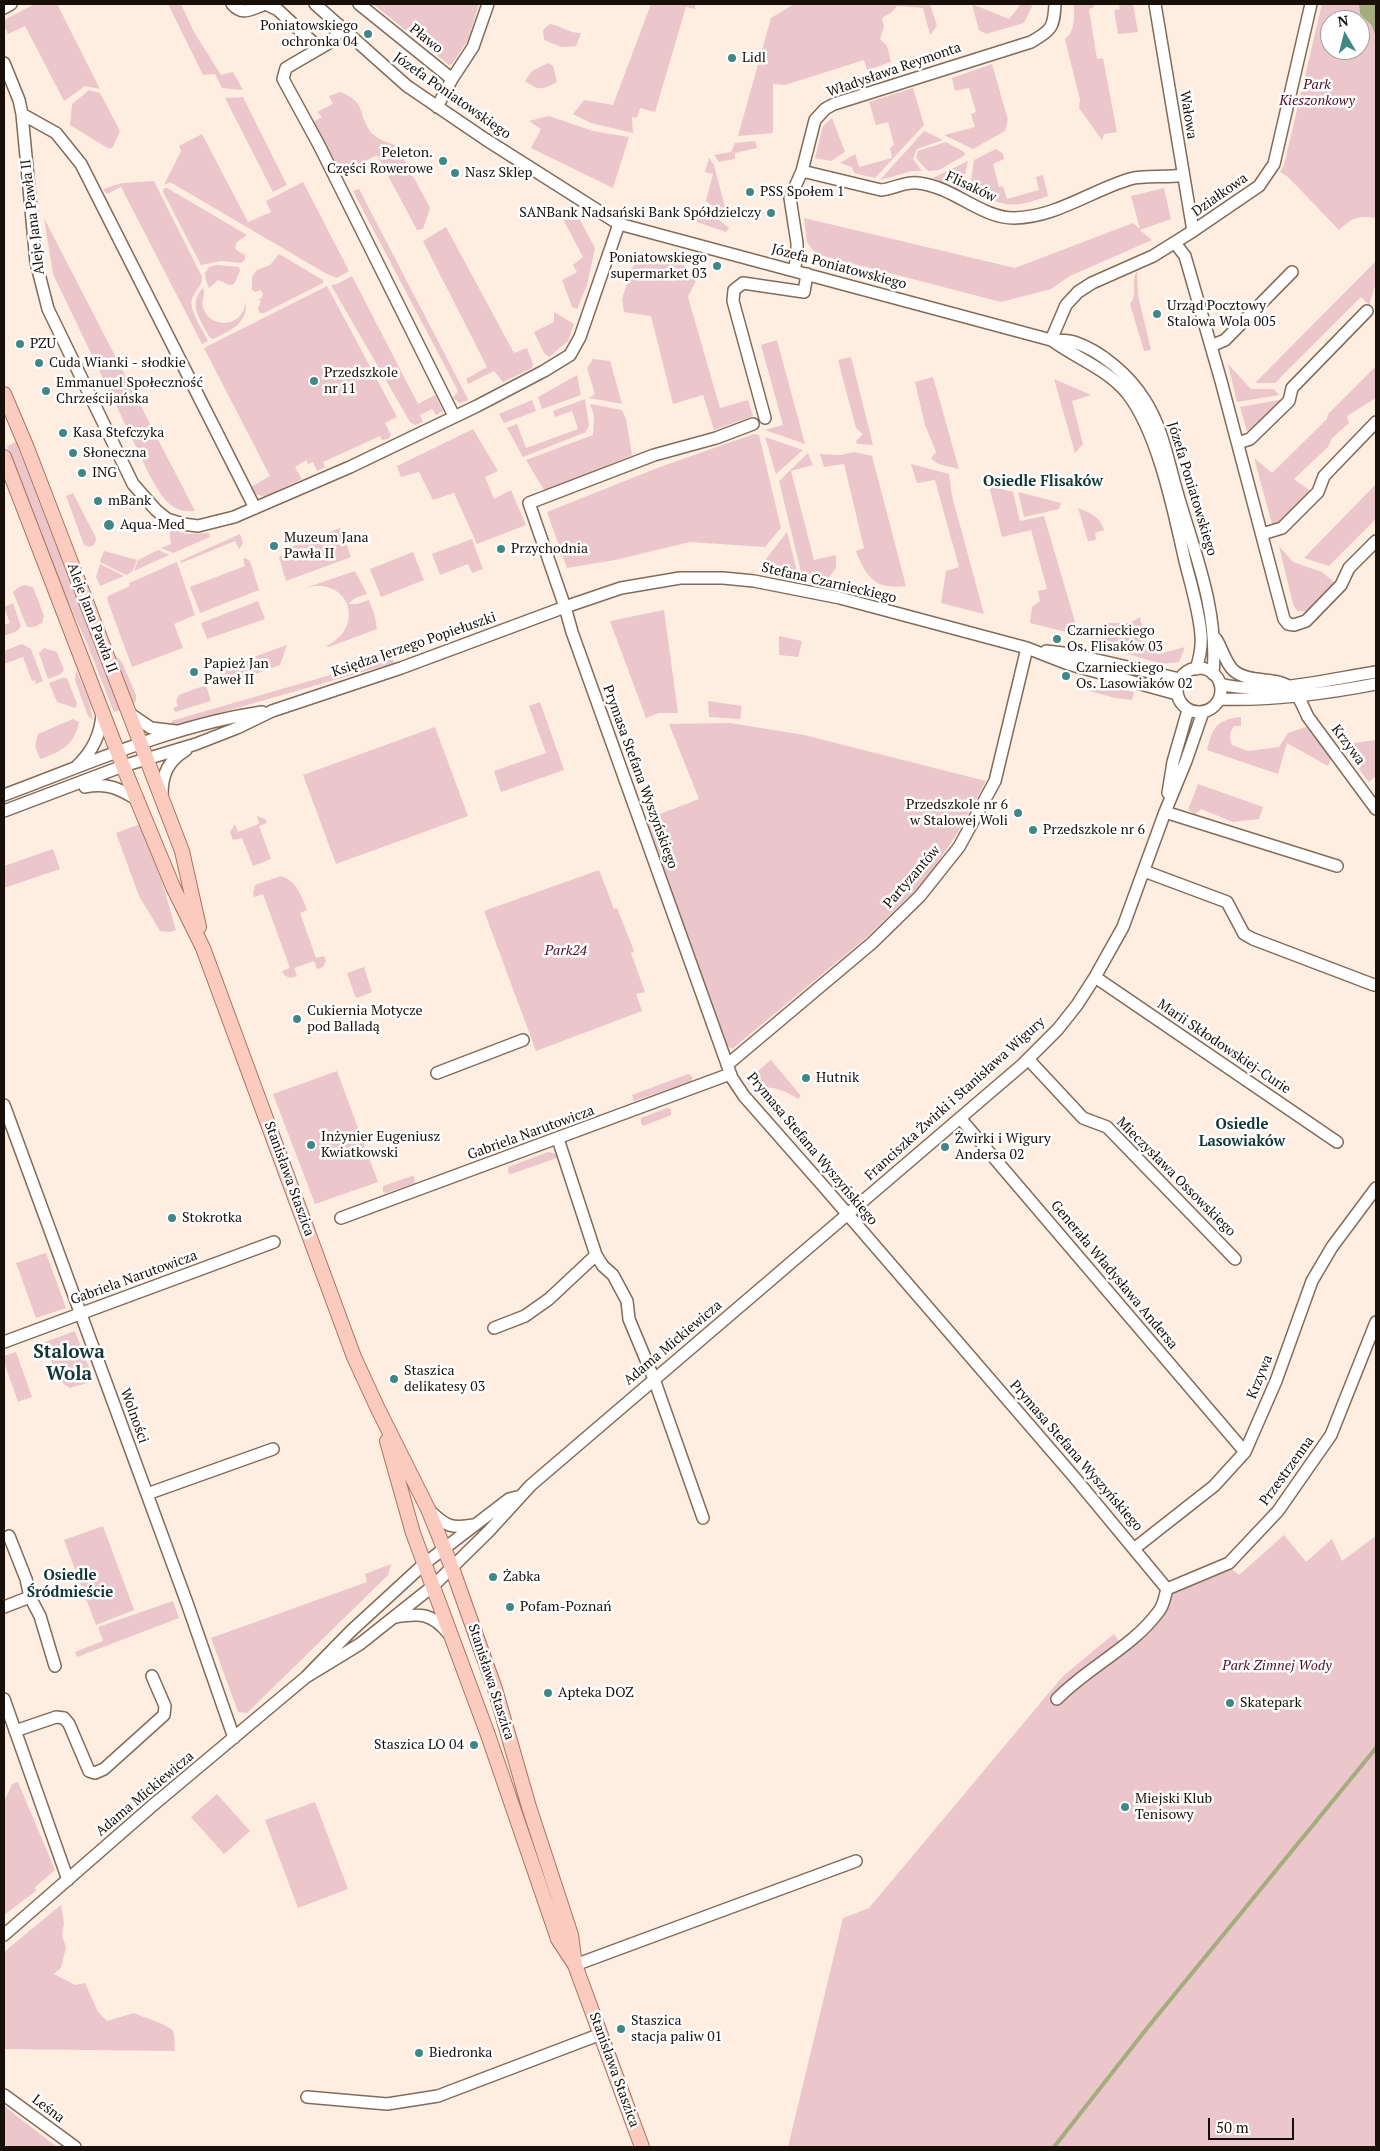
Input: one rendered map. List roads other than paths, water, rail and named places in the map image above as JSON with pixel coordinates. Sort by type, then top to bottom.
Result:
[{"type":"main road","name":"Aleje Jana Pawła II","points":[[4,394],[27,448],[147,759]]},
{"type":"main road","name":"Aleje Jana Pawła II","points":[[4,457],[124,766]]},
{"type":"main road","name":"Stanisława Staszica","points":[[147,759],[182,851],[203,948]]},
{"type":"main road","name":"Stanisława Staszica","points":[[124,766],[173,887],[203,948],[347,1338],[378,1409],[428,1509],[452,1568],[489,1671],[529,1807],[571,1935],[575,1965]]},
{"type":"main road","name":"Stanisława Staszica","points":[[378,1409],[413,1533],[490,1740],[558,1939],[575,1965],[642,2147]]},
{"type":"street","points":[[4,8],[11,4]]},
{"type":"street","points":[[232,4],[237,10],[244,12],[266,4],[278,10],[319,48]]},
{"type":"street","name":"Józefa Poniatowskiego","points":[[315,4],[389,71],[437,107],[619,224],[1052,340],[1072,342],[1093,351],[1125,375],[1144,398],[1167,450],[1203,580],[1214,635],[1213,674]]},
{"type":"street","name":"Pławo","points":[[359,4],[452,79]]},
{"type":"street","points":[[437,107],[452,79],[473,47],[488,4]]},
{"type":"street","name":"Władysława Reymonta","points":[[794,270],[797,257],[797,243],[790,198],[802,171],[815,120],[825,109],[834,104],[1032,42],[1048,33],[1055,22],[1055,4]]},
{"type":"street","name":"Wałowa","points":[[1155,4],[1193,231]]},
{"type":"street","name":"Działkowa","points":[[1052,340],[1063,310],[1078,292],[1092,283],[1136,264],[1175,243],[1250,194],[1263,183],[1269,174],[1279,144],[1311,4]]},
{"type":"street","points":[[342,29],[329,43],[286,68],[283,79],[323,152],[454,416]]},
{"type":"street","name":"Aleje Jana Pawła II","points":[[4,63],[19,100],[22,114],[36,262],[48,310],[133,484],[156,510],[167,518],[182,524],[198,526],[213,524],[350,467],[544,371],[570,355],[580,337],[619,224]]},
{"type":"street","points":[[22,114],[56,133],[81,164],[255,508]]},
{"type":"street","name":"Flisaków","points":[[802,171],[881,190],[911,182],[920,183],[948,190],[992,215],[1012,218],[1032,216],[1057,210],[1132,179],[1183,176]]},
{"type":"street","points":[[1175,243],[1185,256],[1238,443],[1284,620],[1288,624],[1294,625],[1306,622],[1341,585],[1349,568],[1376,541]]},
{"type":"street","points":[[1211,346],[1225,340],[1292,272]]},
{"type":"street","points":[[765,418],[733,301],[734,290],[743,283],[804,292],[808,274]]},
{"type":"street","points":[[1238,443],[1250,439],[1289,401],[1292,388],[1366,311]]},
{"type":"street","name":"Józefa Poniatowskiego","points":[[1052,340],[1069,352],[1088,361],[1115,381],[1132,401],[1147,428],[1174,514],[1198,618],[1201,649],[1196,669]]},
{"type":"street","points":[[1262,534],[1282,528],[1318,492],[1324,476],[1376,422]]},
{"type":"street","name":"Prymasa Stefana Wyszyńskiego","points":[[753,424],[716,438],[654,455],[529,504],[572,632],[729,1070],[744,1096],[1135,1548],[1167,1589]]},
{"type":"street","name":"Stefana Czarnieckiego","points":[[565,607],[621,588],[680,578],[722,578],[783,586],[840,598],[1027,648],[1068,664],[1177,694]]},
{"type":"street","name":"Księdza Jerzego Popiełuszki","points":[[4,811],[124,766],[196,744],[238,728],[272,711],[401,668],[565,607]]},
{"type":"street","points":[[1214,635],[1232,669],[1253,680],[1287,685]]},
{"type":"street","name":"Stefana Czarnieckiego","points":[[1027,648],[1071,654],[1180,679]]},
{"type":"street","name":"Partyzantów","points":[[729,1070],[872,943],[920,896],[959,847],[995,780],[1027,648]]},
{"type":"street","points":[[1196,669],[1208,670],[1213,674],[1220,684],[1219,699],[1210,710],[1203,712],[1188,710],[1179,700],[1177,694],[1180,679],[1184,674],[1196,669]]},
{"type":"street","points":[[1220,684],[1255,688],[1376,672]]},
{"type":"street","points":[[1219,699],[1267,700],[1298,697],[1376,684]]},
{"type":"street","name":"Krzywa","points":[[1287,685],[1298,697],[1308,717],[1376,809]]},
{"type":"street","name":"Franciszka Żwirki i Stanisława Wigury","points":[[1165,812],[1173,762],[1188,710]]},
{"type":"street","name":"Księdza Jerzego Popiełuszki","points":[[4,795],[118,752],[185,730],[231,717],[272,711]]},
{"type":"street","points":[[128,712],[151,728],[167,731],[185,730]]},
{"type":"street","name":"Franciszka Żwirki i Stanisława Wigury","points":[[848,1214],[1028,1059],[1058,1029],[1095,977],[1123,927],[1165,812],[1186,762],[1203,712]]},
{"type":"street","points":[[74,769],[86,758],[95,744],[100,729],[102,713]]},
{"type":"street","points":[[162,799],[163,778],[166,769],[175,757],[196,744]]},
{"type":"street","points":[[54,792],[96,784],[107,785],[118,788],[138,800]]},
{"type":"street","points":[[1165,812],[1337,866]]},
{"type":"street","points":[[1144,871],[1227,902],[1244,934],[1253,939],[1374,985]]},
{"type":"street","name":"Marii Skłodowskiej-Curie","points":[[1095,977],[1337,1142]]},
{"type":"street","points":[[437,1073],[523,1040]]},
{"type":"street","name":"Mieczysława Ossowskiego","points":[[1028,1059],[1083,1118],[1107,1127],[1235,1258]]},
{"type":"street","name":"Gabriela Narutowicza","points":[[341,1218],[558,1139],[729,1070]]},
{"type":"street","name":"Wolności","points":[[4,1105],[147,1494],[234,1738]]},
{"type":"street","name":"Generała Władysława Andersa","points":[[960,1118],[1245,1452]]},
{"type":"street","points":[[558,1139],[596,1255],[612,1275],[627,1301],[629,1319],[654,1380],[703,1518]]},
{"type":"street","name":"Krzywa","points":[[1135,1548],[1214,1486],[1245,1452],[1276,1382],[1312,1282],[1332,1247],[1376,1188]]},
{"type":"street","name":"Adama Mickiewicza","points":[[306,1678],[360,1644],[432,1586],[508,1511],[519,1496],[848,1214]]},
{"type":"street","name":"Gabriela Narutowicza","points":[[4,1342],[274,1242]]},
{"type":"street","points":[[494,1328],[525,1316],[550,1299],[596,1255]]},
{"type":"street","name":"Przestrzenna","points":[[1167,1589],[1229,1563],[1278,1511],[1330,1435],[1376,1322]]},
{"type":"street","points":[[147,1494],[273,1449]]},
{"type":"street","name":"Adama Mickiewicza","points":[[4,1935],[306,1678],[351,1631],[424,1564],[509,1499],[519,1496]]},
{"type":"street","points":[[428,1509],[443,1524],[458,1527],[475,1524]]},
{"type":"street","points":[[8,1536],[26,1579],[30,1597],[40,1616],[55,1666]]},
{"type":"street","points":[[1057,1699],[1071,1684],[1136,1635],[1160,1609],[1167,1589]]},
{"type":"street","points":[[4,1607],[30,1597]]},
{"type":"street","points":[[393,1617],[412,1614],[424,1615],[435,1620],[453,1640]]},
{"type":"street","points":[[16,1730],[56,1718],[64,1718],[69,1724],[88,1772],[95,1773],[104,1769],[164,1716],[165,1706],[152,1676]]},
{"type":"street","points":[[4,1699],[68,1880]]},
{"type":"street","points":[[575,1965],[856,1861]]},
{"type":"street","points":[[307,2097],[387,2104],[420,2101],[438,2096],[601,2034]]},
{"type":"street","name":"Leśna","points":[[4,2095],[75,2147]]},
{"type":"waterway","points":[[1054,2147],[1148,2027],[1376,1748]]},
{"type":"place","name":"Poniatowskiego ochronka 04","points":[[368,34]]},
{"type":"place","name":"Lidl","points":[[732,58]]},
{"type":"place","name":"Peleton. Części Rowerowe","points":[[443,161]]},
{"type":"place","name":"Nasz Sklep","points":[[455,173]]},
{"type":"place","name":"PSS Społem 1","points":[[750,192]]},
{"type":"place","name":"SANBank Nadsański Bank Spółdzielczy","points":[[771,213]]},
{"type":"place","name":"Poniatowskiego supermarket 03","points":[[717,266]]},
{"type":"place","name":"Urząd Pocztowy Stalowa Wola 005","points":[[1157,314]]},
{"type":"place","name":"PZU","points":[[20,344]]},
{"type":"place","name":"Cuda Wianki - słodkie","points":[[39,363]]},
{"type":"place","name":"Przedszkole nr 11","points":[[314,381]]},
{"type":"place","name":"Emmanuel Społeczność Chrześcijańska","points":[[46,391]]},
{"type":"place","name":"Kasa Stefczyka","points":[[63,433]]},
{"type":"place","name":"Słoneczna","points":[[73,453]]},
{"type":"place","name":"ING","points":[[82,473]]},
{"type":"place","name":"mBank","points":[[98,501]]},
{"type":"place","name":"Aqua-Med","points":[[109,525]]},
{"type":"place","name":"Muzeum Jana Pawła II","points":[[274,546]]},
{"type":"place","name":"Przychodnia","points":[[501,549]]},
{"type":"place","name":"Czarnieckiego Os. Flisaków 03","points":[[1057,639]]},
{"type":"place","name":"Papież Jan Paweł II","points":[[194,672]]},
{"type":"place","name":"Czarnieckiego Os. Lasowiaków 02","points":[[1066,676]]},
{"type":"place","name":"Przedszkole nr 6 w Stalowej Woli","points":[[1018,813]]},
{"type":"place","name":"Przedszkole nr 6","points":[[1033,830]]},
{"type":"place","name":"Cukiernia Motycze pod Balladą","points":[[297,1019]]},
{"type":"place","name":"Hutnik","points":[[806,1078]]},
{"type":"place","name":"Inżynier Eugeniusz Kwiatkowski","points":[[311,1145]]},
{"type":"place","name":"Żwirki i Wigury Andersa 02","points":[[945,1147]]},
{"type":"place","name":"Stokrotka","points":[[172,1218]]},
{"type":"place","name":"Staszica delikatesy 03","points":[[394,1379]]},
{"type":"place","name":"Żabka","points":[[493,1577]]},
{"type":"place","name":"Pofam-Poznań","points":[[510,1607]]},
{"type":"place","name":"Apteka DOZ","points":[[548,1693]]},
{"type":"place","name":"Skatepark","points":[[1230,1703]]},
{"type":"place","name":"Staszica LO 04","points":[[474,1745]]},
{"type":"place","name":"Miejski Klub Tenisowy","points":[[1125,1807]]},
{"type":"place","name":"Staszica stacja paliw 01","points":[[621,2029]]},
{"type":"place","name":"Biedronka","points":[[419,2053]]},
{"type":"district","name":"Osiedle Flisaków","points":[[1043,482]]},
{"type":"district","name":"Osiedle Lasowiaków","points":[[1242,1134]]},
{"type":"district","name":"Stalowa Wola","points":[[69,1364]]},
{"type":"district","name":"Osiedle Śródmieście","points":[[70,1584]]},
{"type":"park label","name":"Park Kieszonkowy","points":[[1317,94]]},
{"type":"park label","name":"Park24","points":[[566,951]]},
{"type":"park label","name":"Park Zimnej Wody","points":[[1277,1666]]}]
